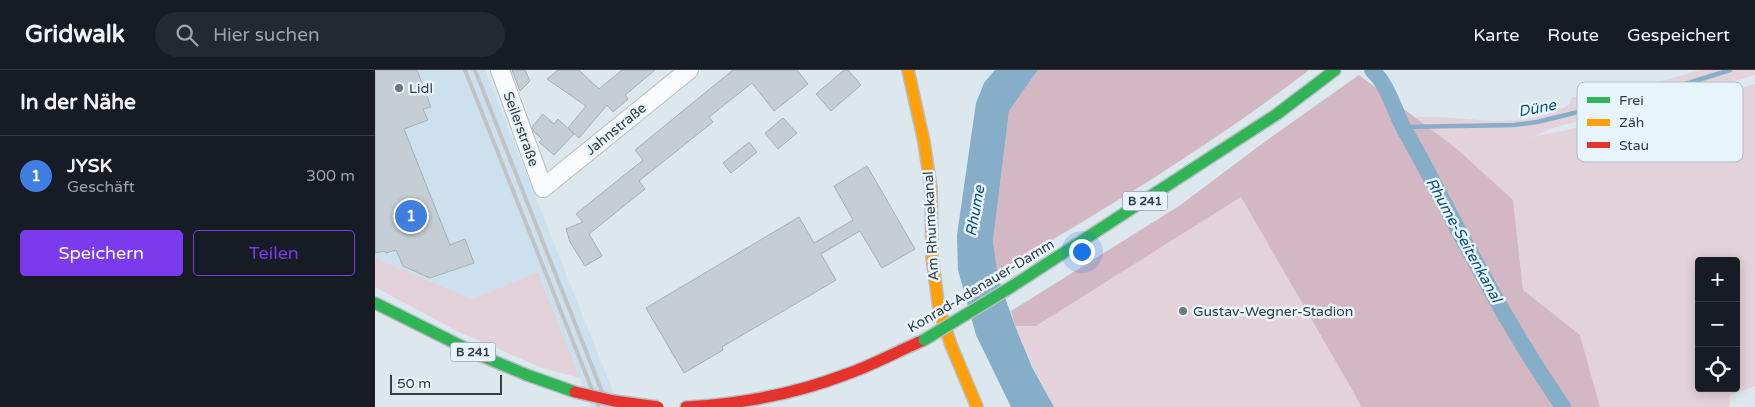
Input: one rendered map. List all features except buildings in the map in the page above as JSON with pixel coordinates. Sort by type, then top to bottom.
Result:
[{"type":"main road","name":"Am Rhumekanal","points":[[909,70],[924,142],[931,188],[932,257],[939,309],[951,345],[977,407]]},
{"type":"main road","name":"Konrad-Adenauer-Damm","points":[[687,407],[718,407],[806,387],[867,366],[924,340],[1011,287],[1277,114],[1335,70]]},
{"type":"main road","name":"B 241","points":[[375,303],[477,354],[527,375],[575,392],[614,401],[658,407]]},
{"type":"street","name":"Seilerstraße","points":[[500,70],[543,188]]},
{"type":"street","name":"Jahnstraße","points":[[543,188],[689,70]]},
{"type":"shaded area","points":[[375,70],[485,70],[619,407],[591,407],[538,272],[472,299],[375,258]]},
{"type":"shaded area","points":[[1038,70],[1309,70],[1195,151],[1077,225],[997,272],[993,241],[1009,111]]},
{"type":"shaded area","points":[[1700,70],[1755,70],[1755,75],[1733,82],[1659,82]]},
{"type":"shaded area","points":[[1359,75],[1458,150],[1513,200],[1523,290],[1580,335],[1600,407],[1362,407],[1241,197],[1036,326],[1015,326],[1011,311],[1179,206],[1263,143]]},
{"type":"shaded area","points":[[1755,84],[1755,386],[1740,391],[1740,257],[1695,257],[1695,392],[1738,392],[1730,395],[1730,407],[1600,407],[1580,335],[1523,290],[1513,200],[1425,131],[1416,117],[1512,121],[1550,113],[1569,105],[1572,97],[1577,97],[1577,122],[1532,137],[1577,128],[1577,162],[1743,162],[1743,88]]},
{"type":"shaded area","name":"Gustav-Wegner-Stadion","points":[[1241,197],[1362,407],[1054,407],[1034,369],[1015,326],[1036,326]]},
{"type":"shaded area","points":[[375,258],[472,299],[538,272],[580,378],[542,368],[459,332],[375,287]]},
{"type":"water","name":"Rhume","points":[[995,70],[1038,70],[1009,111],[993,241],[998,277],[1015,326],[1033,369],[1054,407],[1011,407],[976,335],[958,270],[957,235],[976,103],[984,83]]},
{"type":"waterway","name":"Rhume-Seitenkanal","points":[[1372,70],[1388,93],[1403,128],[1499,305],[1563,407]]},
{"type":"waterway","name":"Düne","points":[[1691,82],[1730,70]]},
{"type":"waterway","name":"Düne","points":[[1402,127],[1514,125],[1537,122],[1577,112]]},
{"type":"railway","points":[[465,70],[599,407]]},
{"type":"railway","points":[[475,70],[608,407]]},
{"type":"traffic: fast","points":[[1011,287],[1277,114],[1335,70]]},
{"type":"traffic: fast","points":[[924,340],[1011,287]]},
{"type":"traffic: fast","points":[[375,303],[477,354],[527,375],[575,392]]},
{"type":"traffic: slow","points":[[908,70],[924,142],[931,188],[932,257],[939,309],[951,345],[977,407]]},
{"type":"traffic: jam","points":[[686,407],[747,401],[808,387],[857,370],[924,340]]},
{"type":"traffic: jam","points":[[575,392],[614,401],[658,407]]},
{"type":"place","name":"Lidl","points":[[399,88]]},
{"type":"place","name":"JYSK","points":[[411,216]]},
{"type":"place","name":"Gustav-Wegner-Stadion","points":[[1183,311]]}]
